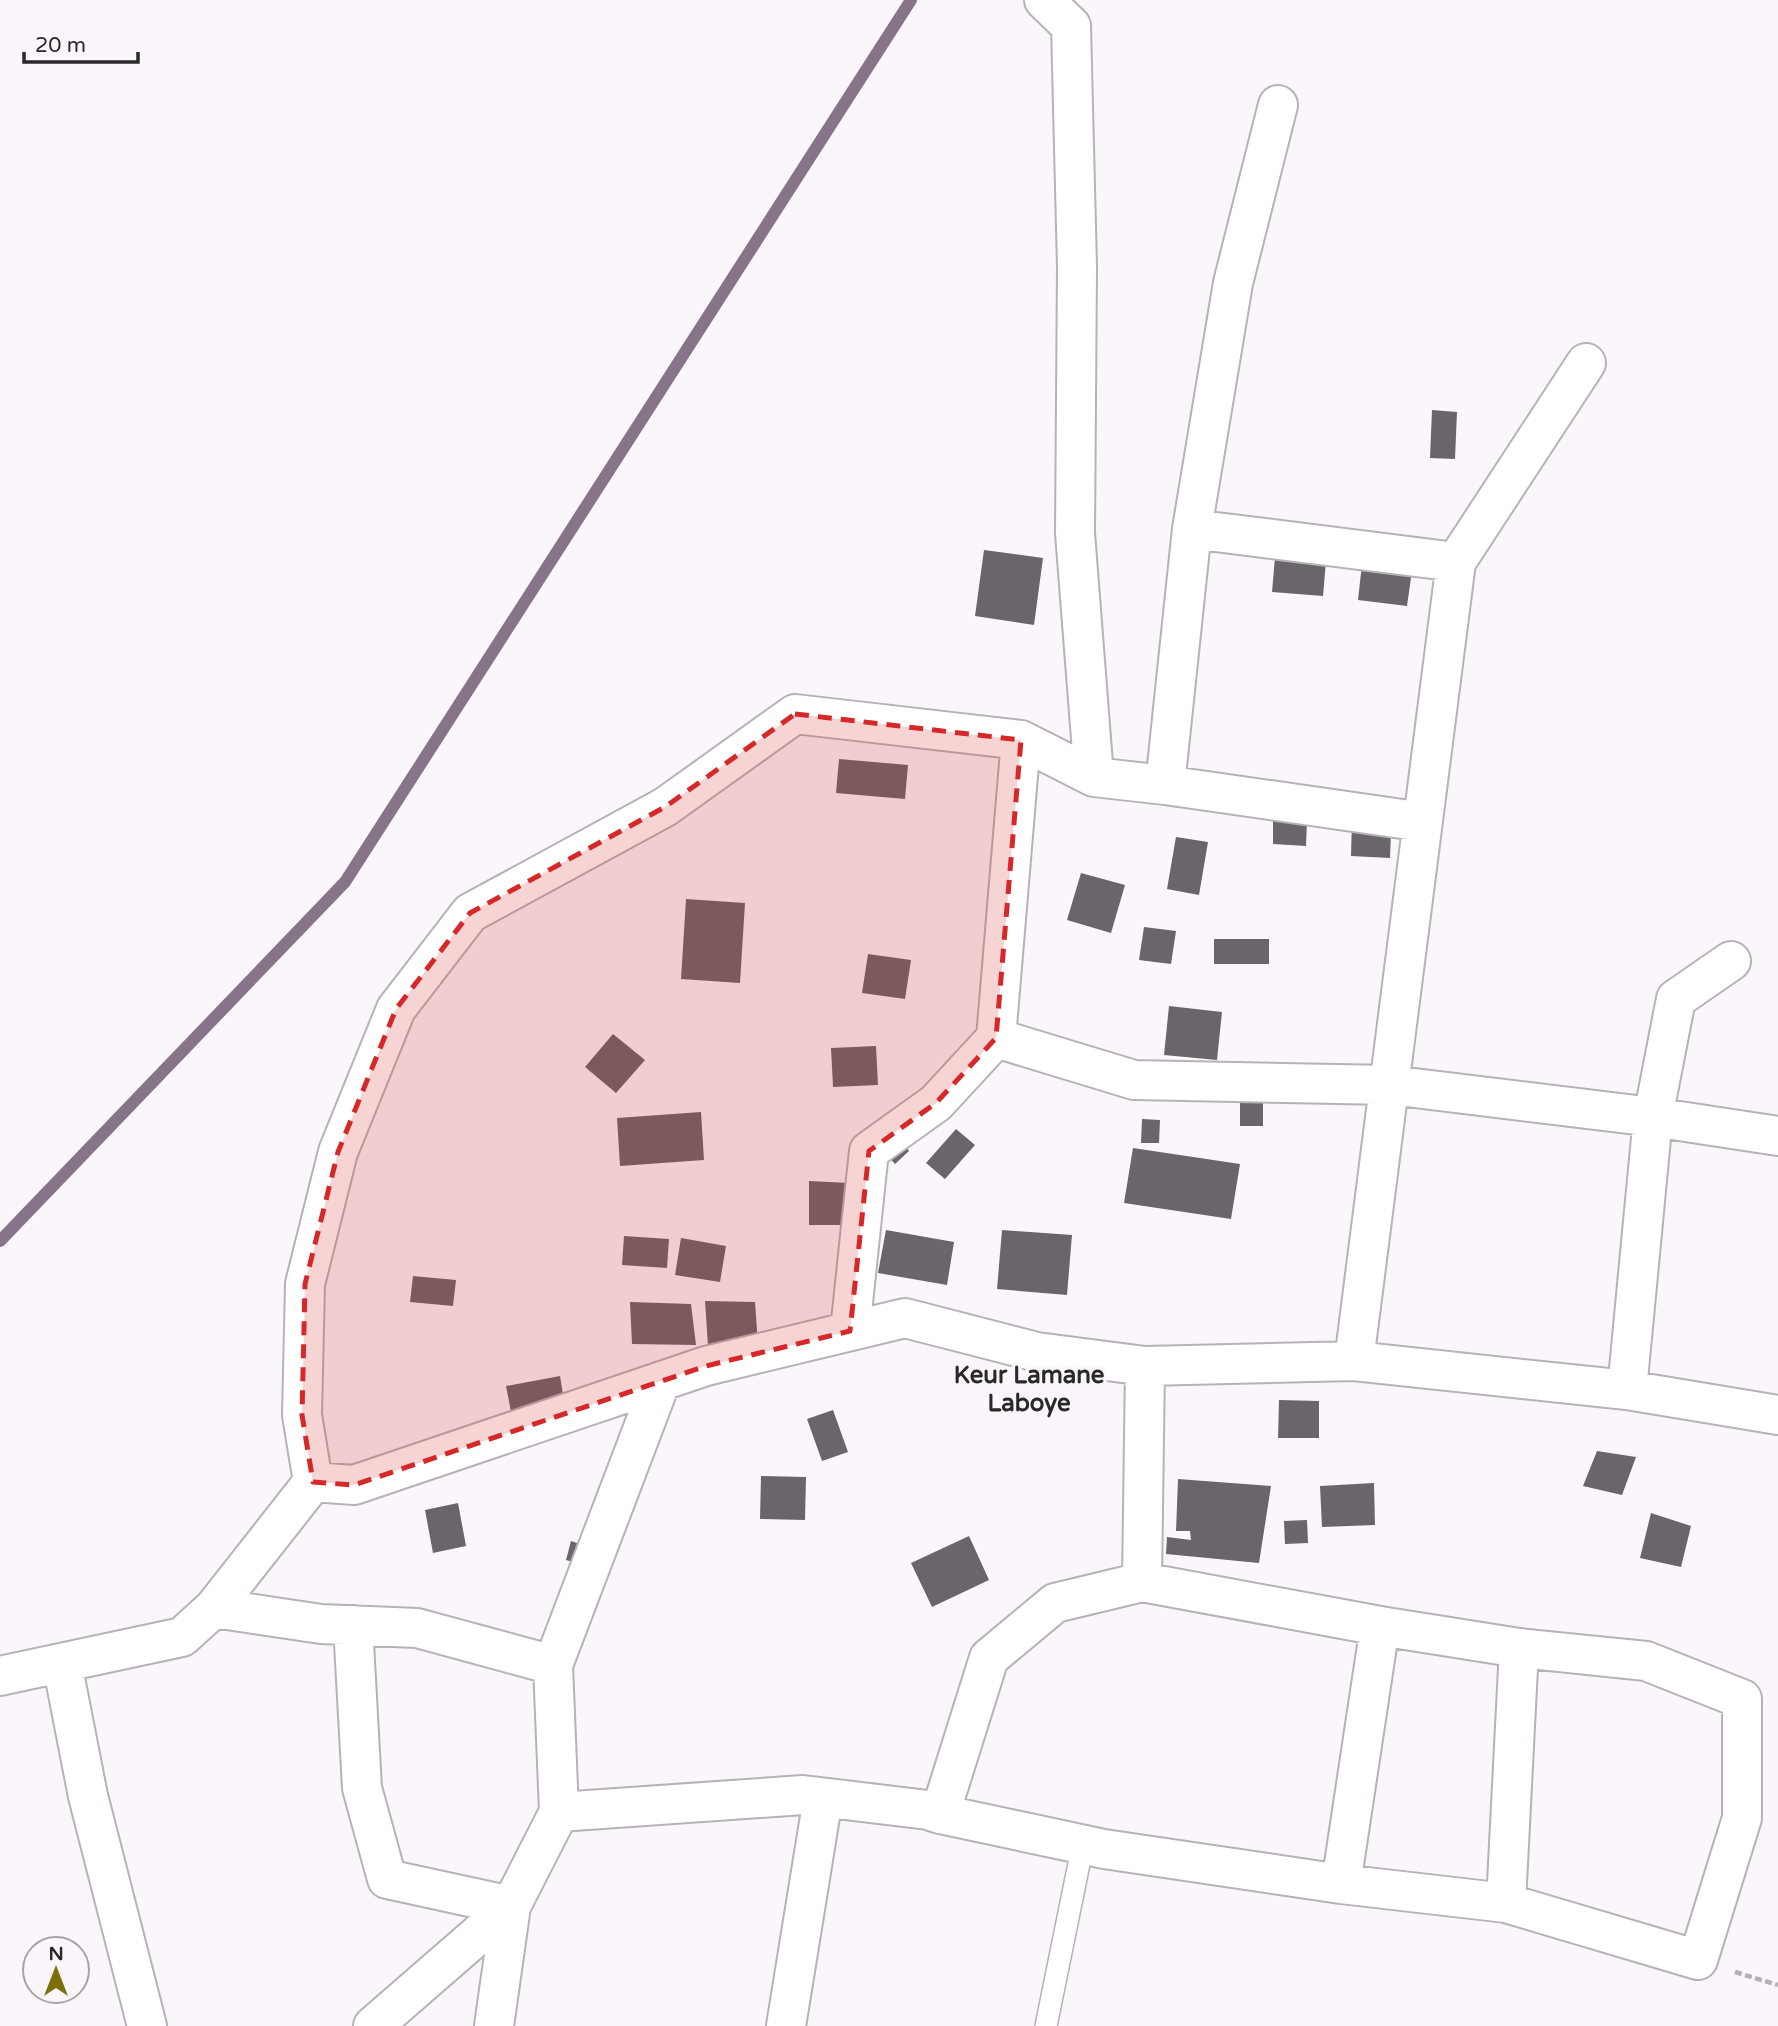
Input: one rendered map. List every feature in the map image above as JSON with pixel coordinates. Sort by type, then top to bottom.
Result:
[{"type":"street","points":[[1044,0],[1070,26],[1077,267],[1075,533],[1094,777]]},
{"type":"street","points":[[1165,785],[1192,529],[1233,283],[1278,105]]},
{"type":"street","points":[[1354,1361],[1456,562],[1586,363]]},
{"type":"street","points":[[1192,529],[1456,562]]},
{"type":"street","points":[[0,1676],[182,1637],[214,1608],[313,1482],[302,1415],[305,1284],[338,1152],[396,1009],[470,913],[665,807],[794,714],[1021,740],[1094,777],[1423,822]]},
{"type":"street","points":[[850,1331],[869,1151],[936,1103],[996,1038],[1021,740]]},
{"type":"street","points":[[1627,1390],[1653,1117],[1676,999],[1731,961]]},
{"type":"street","points":[[996,1038],[1134,1080],[1390,1085],[1653,1117],[1778,1136]]},
{"type":"street","points":[[313,1482],[354,1485],[706,1366],[905,1318],[1037,1352],[1145,1366],[1354,1361],[1627,1390],[1778,1415]]},
{"type":"street","points":[[1142,1582],[1145,1366]]},
{"type":"street","points":[[494,2026],[511,1906],[559,1812],[553,1665],[661,1381]]},
{"type":"street","points":[[559,1812],[803,1795],[940,1814],[1083,1844],[1341,1884],[1506,1903],[1698,1960],[1742,1818],[1742,1699],[1646,1661],[1519,1648],[1380,1626],[1142,1582],[1055,1602],[989,1658],[940,1814]]},
{"type":"street","points":[[214,1608],[321,1624],[417,1628],[553,1665]]},
{"type":"street","points":[[353,1625],[362,1788],[387,1879],[511,1906]]},
{"type":"street","points":[[1341,1884],[1380,1626]]},
{"type":"street","points":[[1506,1903],[1519,1648]]},
{"type":"street","points":[[62,1662],[88,1796],[147,2026]]},
{"type":"street","points":[[786,2026],[823,1798]]},
{"type":"street","points":[[373,2026],[511,1906]]},
{"type":"lane","points":[[1046,2026],[1083,1844]]},
{"type":"highlighted area","points":[[795,714],[1021,740],[996,1038],[936,1103],[869,1151],[850,1331],[706,1366],[354,1485],[313,1482],[302,1415],[305,1284],[338,1152],[396,1009],[470,913],[665,807]]},
{"type":"building","points":[[1432,410],[1457,412],[1455,459],[1430,458]]},
{"type":"building","points":[[984,550],[1043,558],[1034,625],[975,616]]},
{"type":"building","points":[[1275,557],[1326,561],[1323,596],[1272,592]]},
{"type":"building","points":[[1362,564],[1412,571],[1407,606],[1358,600]]},
{"type":"building","points":[[839,759],[908,765],[905,799],[836,793]]},
{"type":"building","points":[[1352,818],[1391,833],[1390,858],[1351,856]]},
{"type":"building","points":[[1273,820],[1307,821],[1306,846],[1273,844]]},
{"type":"building","points":[[1176,837],[1208,842],[1199,895],[1167,889]]},
{"type":"building","points":[[1081,873],[1125,885],[1111,933],[1067,920]]},
{"type":"building","points":[[686,899],[745,903],[740,983],[681,979]]},
{"type":"building","points":[[1144,927],[1176,931],[1171,964],[1139,960]]},
{"type":"building","points":[[1214,939],[1269,939],[1269,964],[1214,964]]},
{"type":"building","points":[[868,954],[911,960],[905,999],[862,993]]},
{"type":"building","points":[[1169,1006],[1222,1012],[1217,1060],[1164,1055]]},
{"type":"building","points":[[613,1034],[645,1060],[616,1093],[585,1067]]},
{"type":"building","points":[[876,1046],[878,1085],[833,1087],[831,1048]]},
{"type":"building","points":[[1240,1096],[1263,1096],[1263,1126],[1240,1126]]},
{"type":"building","points":[[701,1112],[704,1160],[620,1166],[617,1118]]},
{"type":"building","points":[[1142,1119],[1160,1120],[1159,1143],[1141,1143]]},
{"type":"building","points":[[956,1129],[975,1145],[945,1179],[926,1163]]},
{"type":"building","points":[[903,1143],[909,1151],[895,1164],[888,1156]]},
{"type":"building","points":[[1133,1148],[1240,1164],[1231,1219],[1124,1203]]},
{"type":"building","points":[[809,1181],[849,1183],[847,1225],[809,1225]]},
{"type":"building","points":[[886,1230],[954,1242],[947,1285],[878,1273]]},
{"type":"building","points":[[1002,1230],[1072,1235],[1067,1295],[997,1289]]},
{"type":"building","points":[[624,1236],[669,1239],[667,1268],[622,1265]]},
{"type":"building","points":[[681,1238],[726,1246],[720,1282],[675,1275]]},
{"type":"building","points":[[413,1276],[456,1280],[453,1306],[410,1302]]},
{"type":"building","points":[[705,1301],[755,1302],[758,1344],[708,1346]]},
{"type":"building","points":[[630,1302],[691,1304],[696,1345],[632,1344]]},
{"type":"building","points":[[560,1376],[565,1407],[512,1417],[506,1386]]},
{"type":"building","points":[[1279,1400],[1319,1401],[1319,1438],[1278,1438]]},
{"type":"building","points":[[833,1410],[848,1452],[822,1461],[807,1419]]},
{"type":"building","points":[[1597,1451],[1636,1457],[1622,1495],[1583,1486]]},
{"type":"building","points":[[761,1476],[806,1477],[805,1520],[760,1519]]},
{"type":"building","points":[[1178,1479],[1271,1486],[1259,1563],[1166,1554],[1167,1537],[1191,1540],[1190,1531],[1176,1531]]},
{"type":"building","points":[[1374,1483],[1375,1525],[1322,1527],[1320,1486]]},
{"type":"building","points":[[458,1503],[466,1546],[433,1553],[425,1510]]},
{"type":"building","points":[[1651,1513],[1691,1526],[1681,1567],[1640,1558]]},
{"type":"building","points":[[1307,1520],[1308,1543],[1285,1544],[1284,1521]]},
{"type":"building","points":[[969,1536],[989,1580],[932,1607],[911,1563]]},
{"type":"building","points":[[571,1541],[589,1547],[584,1565],[566,1560]]},
{"type":"waterway","points":[[0,1241],[345,882],[911,0]]},
{"type":"district","name":"Keur Lamane Laboye","points":[[1029,1389]]}]
